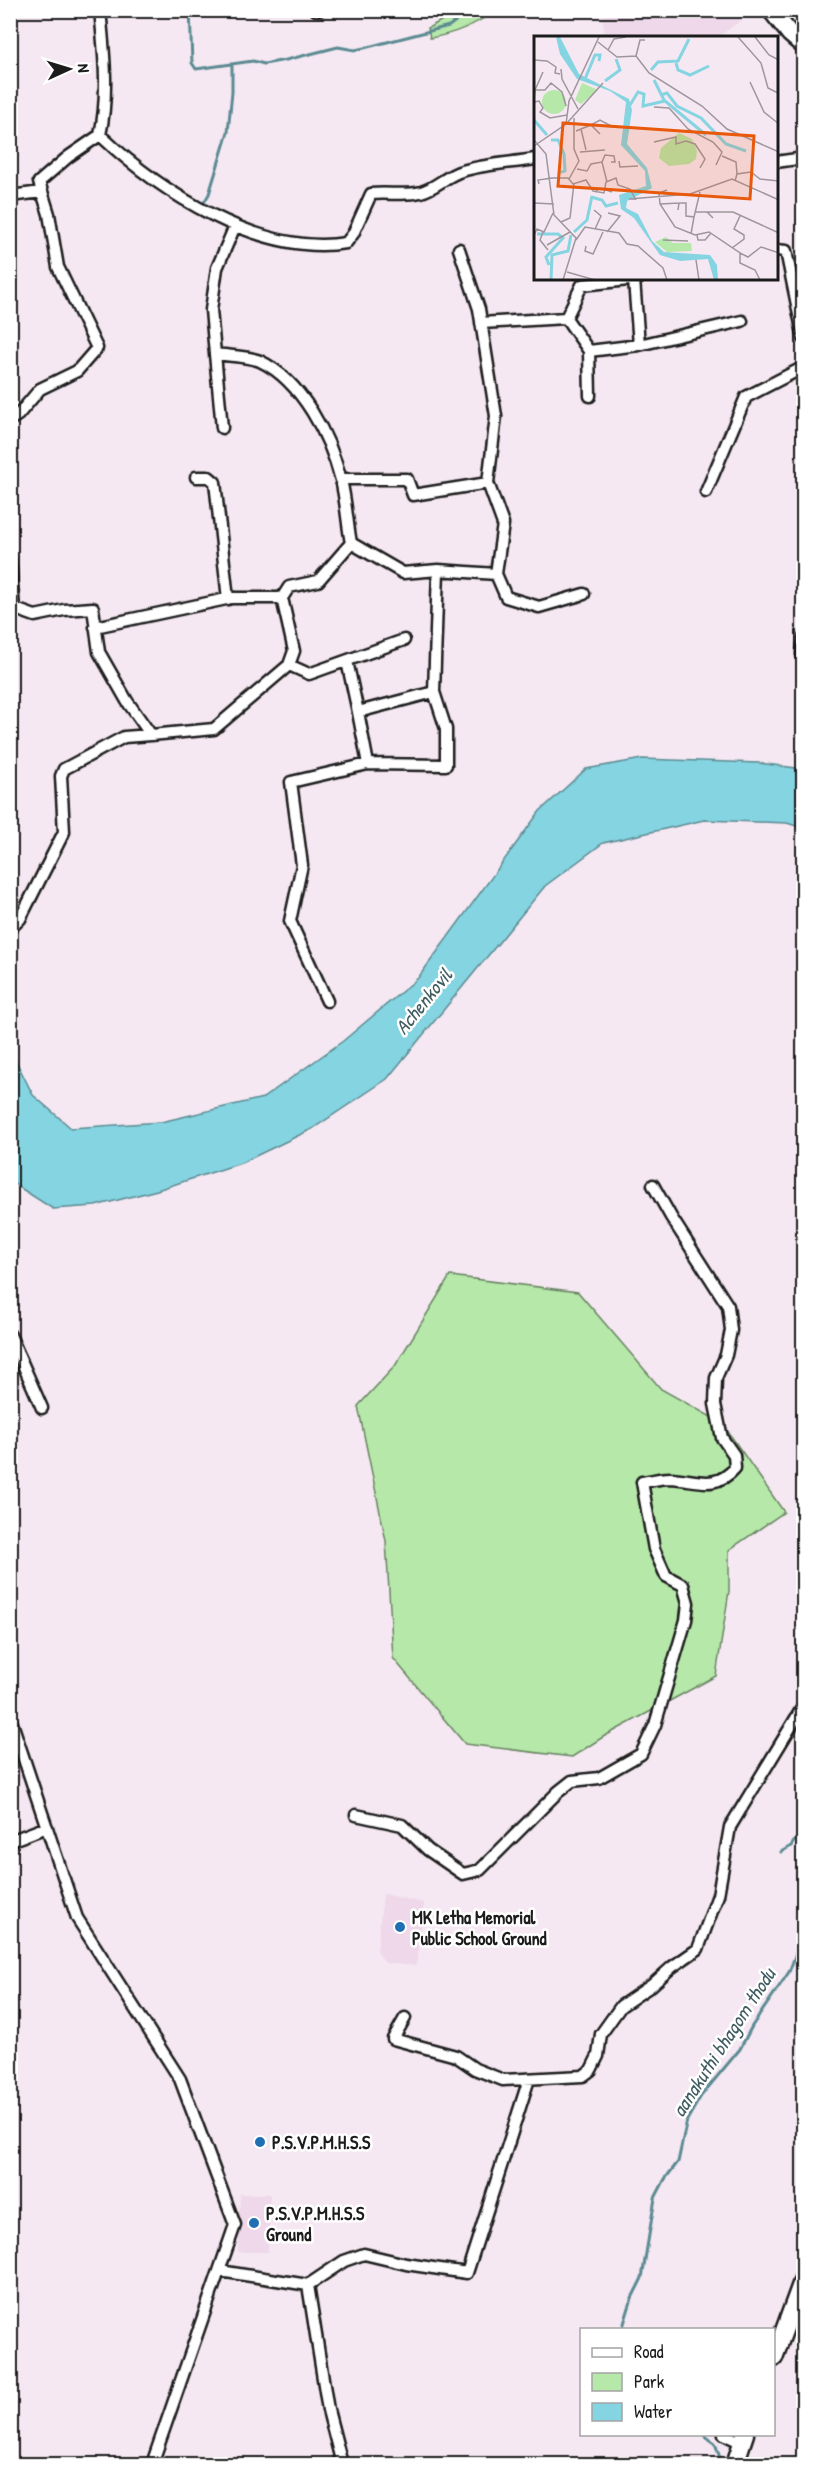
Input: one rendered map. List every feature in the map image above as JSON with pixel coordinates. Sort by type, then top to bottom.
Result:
[{"type":"main road","points":[[771,10],[790,34],[804,46]]},
{"type":"main road","points":[[775,2355],[804,2276]]},
{"type":"main road","points":[[735,2464],[744,2439]]},
{"type":"street","points":[[10,420],[18,415],[40,389],[77,371],[97,348],[58,267],[49,214],[39,182],[68,157],[100,135],[104,115],[103,39],[100,10]]},
{"type":"street","points":[[100,135],[124,158],[162,186],[235,226],[282,240],[335,245],[346,243],[353,234],[370,194],[383,192],[399,195],[421,192],[437,186],[460,171],[534,159]]},
{"type":"street","points":[[778,162],[804,158]]},
{"type":"street","points":[[10,196],[42,192]]},
{"type":"street","points":[[222,428],[211,310],[217,268],[235,226]]},
{"type":"street","points":[[459,249],[479,309],[495,416],[488,483],[503,524],[496,574],[506,597],[539,607],[584,594]]},
{"type":"street","points":[[778,250],[786,251],[804,339]]},
{"type":"street","points":[[566,318],[582,285],[636,280],[639,345]]},
{"type":"street","points":[[481,323],[566,318]]},
{"type":"street","points":[[566,318],[589,351],[590,396]]},
{"type":"street","points":[[589,351],[639,345],[742,321]]},
{"type":"street","points":[[215,354],[260,361],[293,385],[320,425],[340,479],[351,543]]},
{"type":"street","points":[[706,492],[746,397],[804,368]]},
{"type":"street","points":[[196,477],[209,477],[214,482],[228,599]]},
{"type":"street","points":[[340,479],[406,478],[413,495],[488,483]]},
{"type":"street","points":[[351,543],[403,573],[438,570],[496,574]]},
{"type":"street","points":[[10,929],[20,919],[64,832],[61,776],[64,769],[124,737],[214,729],[289,665],[294,651],[282,598],[290,587],[318,581],[351,543]]},
{"type":"street","points":[[10,560],[12,610],[35,616],[64,610],[93,609],[99,652],[127,701],[151,735]]},
{"type":"street","points":[[327,1001],[290,921],[302,866],[291,782],[368,764],[446,765],[446,729],[434,692],[438,570]]},
{"type":"street","points":[[95,627],[228,599],[282,598]]},
{"type":"street","points":[[802,654],[804,638]]},
{"type":"street","points":[[289,665],[309,674],[404,640]]},
{"type":"street","points":[[347,661],[368,764]]},
{"type":"street","points":[[358,712],[434,692]]},
{"type":"street","points":[[356,1815],[402,1825],[428,1850],[463,1874],[480,1870],[558,1792],[572,1781],[599,1778],[634,1759],[641,1754],[651,1735],[686,1620],[688,1603],[683,1585],[666,1576],[654,1549],[642,1482],[667,1478],[711,1482],[726,1478],[735,1468],[734,1455],[722,1438],[715,1404],[716,1378],[726,1355],[731,1330],[728,1306],[653,1185]]},
{"type":"street","points":[[10,1335],[42,1408]]},
{"type":"street","points":[[405,2018],[393,2039],[456,2056],[475,2069],[503,2080],[583,2076],[591,2070],[598,2056],[602,2034],[621,2006],[698,1949],[718,1895],[730,1827],[804,1705]]},
{"type":"street","points":[[10,1717],[77,1918],[180,2079],[235,2225],[152,2464]]},
{"type":"street","points":[[10,1841],[47,1827]]},
{"type":"street","points":[[220,2271],[308,2285],[344,2261],[364,2254],[406,2264],[467,2273],[529,2079]]},
{"type":"street","points":[[308,2285],[328,2410],[342,2464]]},
{"type":"shaded area","points":[[745,10],[748,15],[719,36],[605,36],[602,16],[631,11]]},
{"type":"shaded area","points":[[17,1746],[24,1775],[16,1785],[11,1787],[11,1748]]},
{"type":"shaded area","name":"MK Letha Memorial Public School Ground","points":[[383,1894],[424,1903],[416,1966],[385,1963],[377,1951]]},
{"type":"shaded area","name":"P.S.V.P.M.H.S.S Ground","points":[[240,2194],[270,2194],[268,2252],[238,2252]]},
{"type":"green space","points":[[459,11],[495,11],[464,28],[430,38],[428,28]]},
{"type":"green space","points":[[450,1276],[578,1292],[661,1389],[722,1423],[784,1512],[729,1550],[729,1591],[716,1676],[603,1737],[572,1757],[465,1744],[393,1658],[386,1541],[358,1406],[395,1366]]},
{"type":"water","name":"Achenkovil","points":[[642,759],[759,763],[803,769],[803,828],[787,823],[704,820],[603,843],[545,886],[387,1079],[312,1129],[241,1163],[157,1190],[95,1206],[53,1209],[11,1182],[11,1051],[33,1095],[71,1128],[161,1122],[263,1098],[343,1041],[418,978],[540,811],[586,769]]},
{"type":"waterway","points":[[190,10],[192,63],[196,69],[253,61],[264,64],[338,47],[355,50],[449,26],[470,10]]},
{"type":"waterway","points":[[202,206],[209,194],[228,132],[232,64]]},
{"type":"waterway","points":[[781,1852],[791,1846],[804,1827]]},
{"type":"waterway","name":"aanakuthi bhagom thodu","points":[[623,2328],[632,2298],[642,2278],[655,2198],[665,2179],[678,2162],[687,2120],[701,2096],[740,2049],[752,2026],[789,1972],[798,1948],[804,1942]]},
{"type":"waterway","points":[[705,2436],[715,2443],[722,2464]]},
{"type":"place","name":"MK Letha Memorial Public School Ground","points":[[400,1927]]},
{"type":"place","name":"P.S.V.P.M.H.S.S","points":[[260,2142]]},
{"type":"place","name":"P.S.V.P.M.H.S.S Ground","points":[[254,2223]]}]
